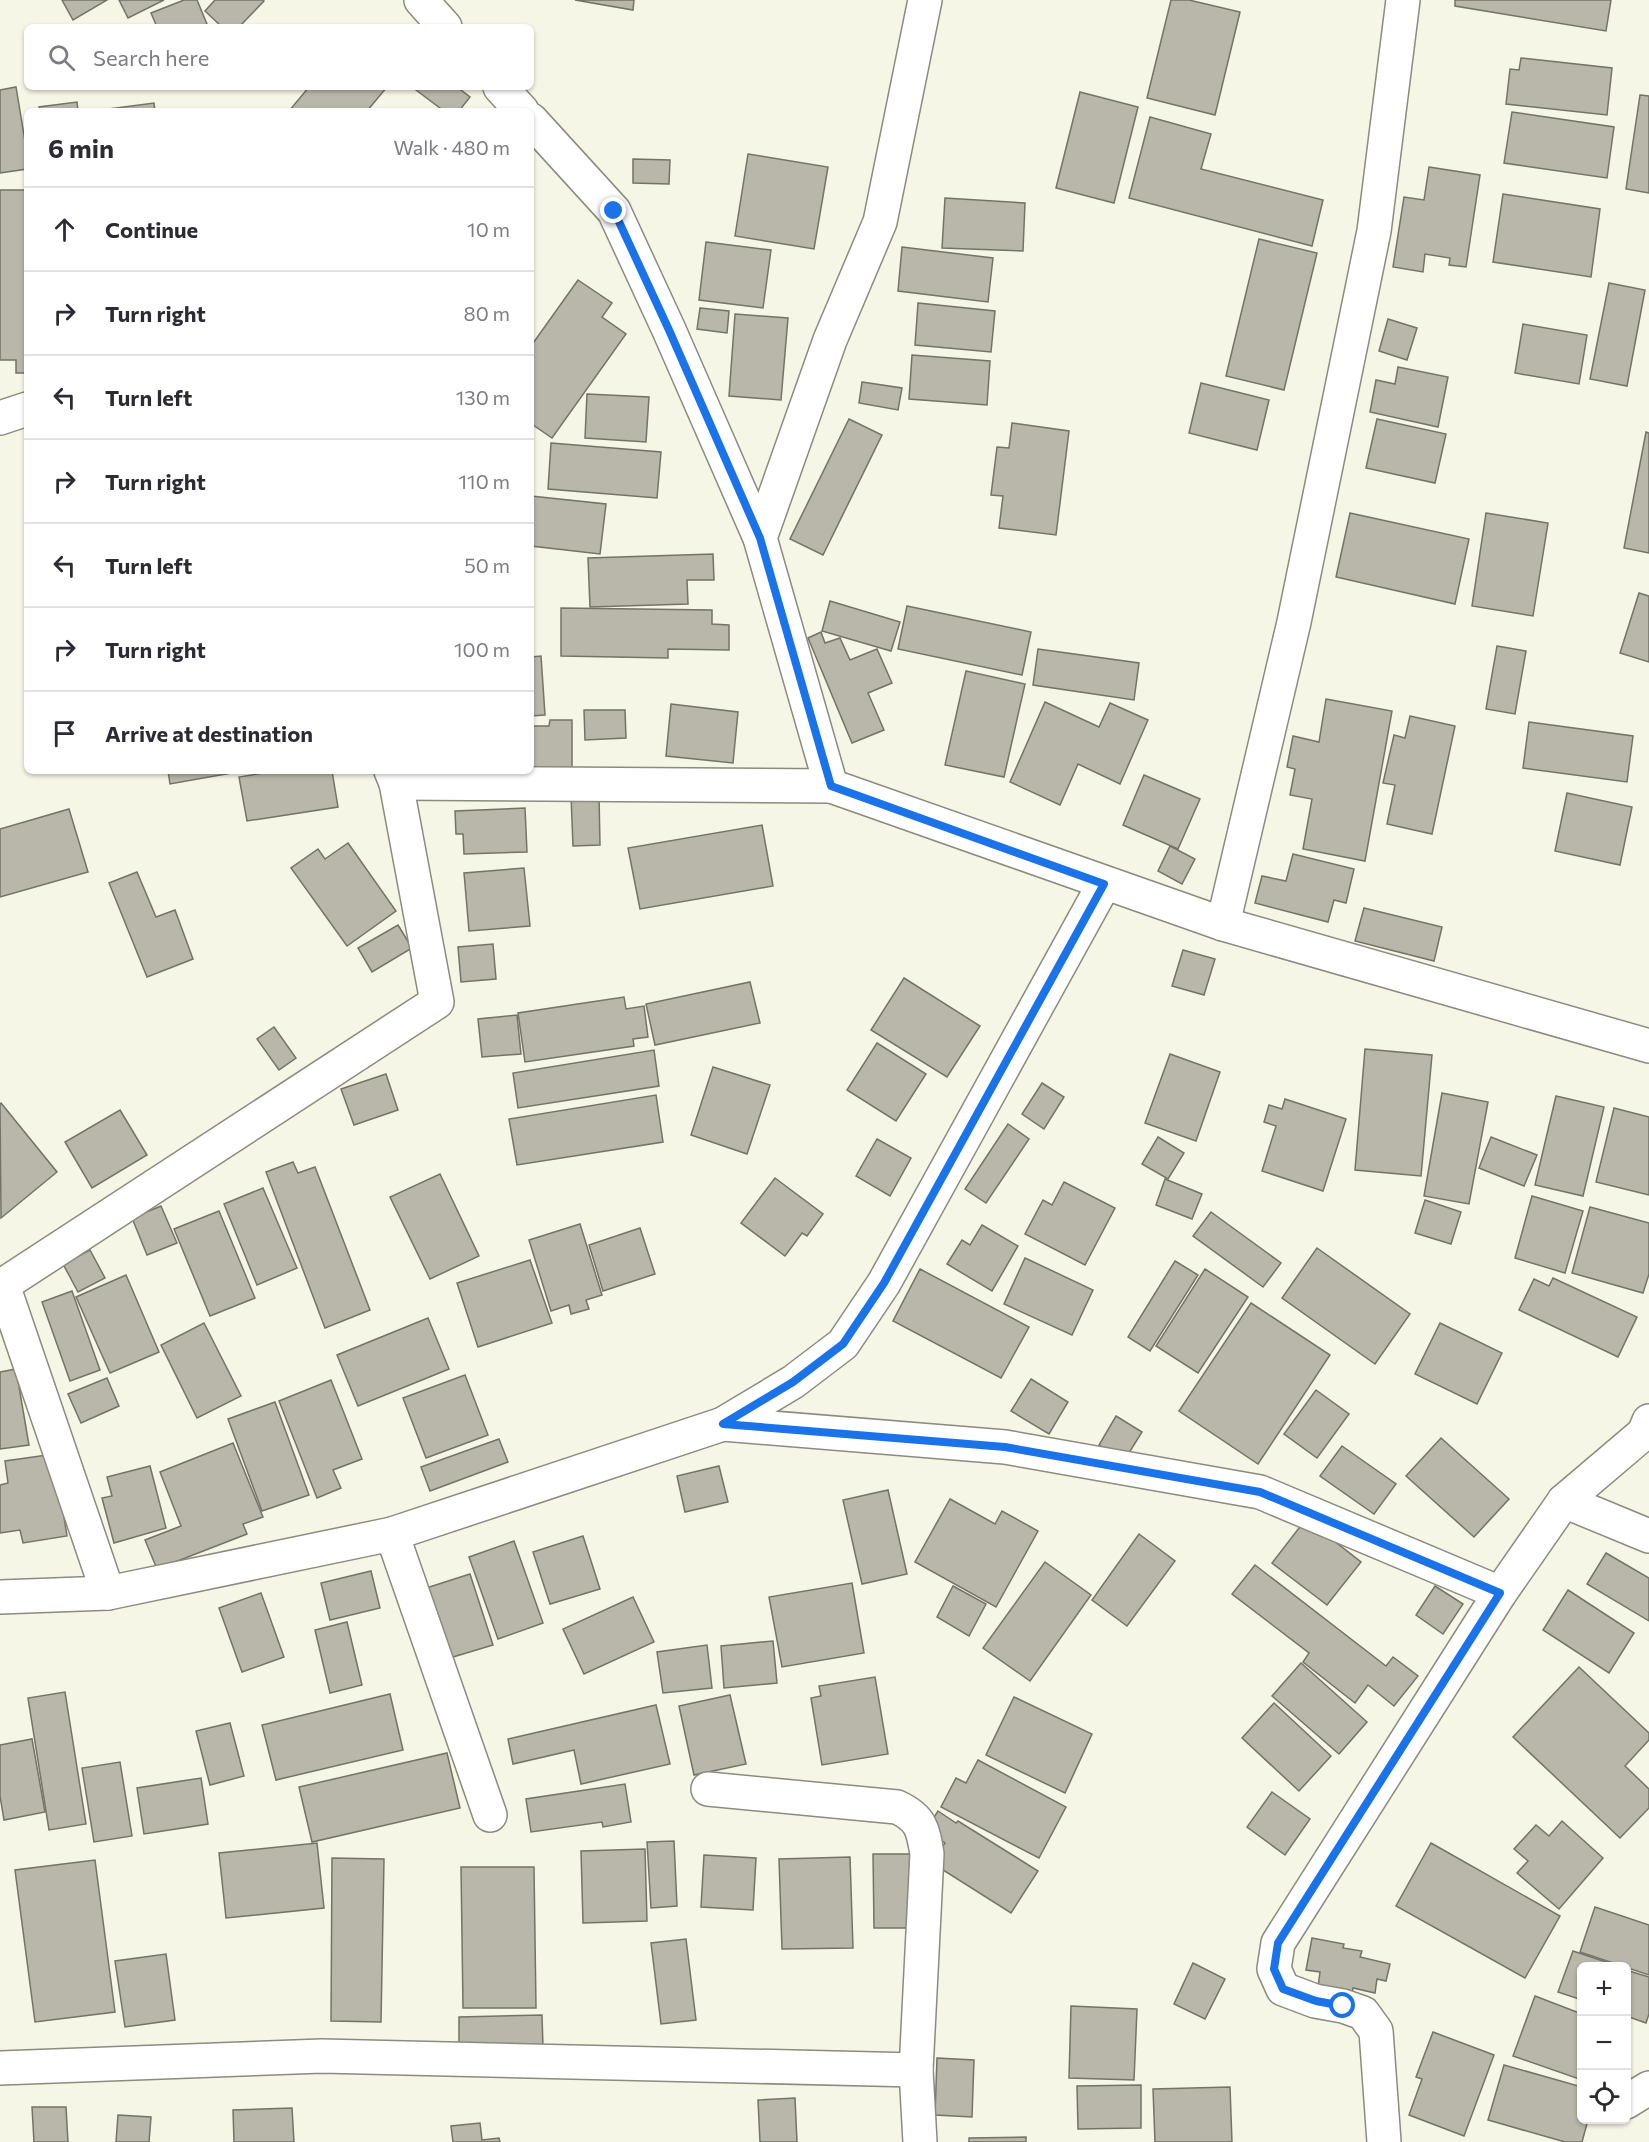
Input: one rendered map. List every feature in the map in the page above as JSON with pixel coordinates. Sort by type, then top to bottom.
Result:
[{"type":"street","points":[[421,0],[442,24]]},
{"type":"street","points":[[760,538],[830,340],[880,222],[925,0]]},
{"type":"street","points":[[1223,924],[1294,621],[1374,231],[1403,0]]},
{"type":"street","points":[[503,90],[519,108]]},
{"type":"street","points":[[534,123],[614,211],[669,330],[760,538],[831,786]]},
{"type":"street","points":[[0,418],[24,410]]},
{"type":"street","points":[[108,1593],[3,1285],[437,1002],[394,777],[831,786],[1223,924],[1649,1046]]},
{"type":"street","points":[[0,1597],[108,1593],[392,1534],[723,1424],[793,1382],[843,1344],[884,1283],[1104,884]]},
{"type":"street","points":[[1384,2142],[1376,2031],[1363,2013],[1343,2006],[1316,2001],[1283,1989],[1274,1969],[1278,1943],[1500,1593],[1564,1501],[1644,1432],[1649,1421]]},
{"type":"street","points":[[723,1424],[1005,1447],[1260,1492],[1500,1593]]},
{"type":"street","points":[[1564,1501],[1649,1536]]},
{"type":"street","points":[[392,1534],[490,1815]]},
{"type":"street","points":[[708,1789],[897,1807],[912,1814],[920,1825],[927,1854],[916,2070],[920,2142]]},
{"type":"street","points":[[0,2068],[322,2056],[916,2070]]},
{"type":"street","points":[[1631,2099],[1649,2088]]},
{"type":"building","points":[[62,0],[107,0],[73,20]]},
{"type":"building","points":[[119,0],[164,0],[128,18]]},
{"type":"building","points":[[184,0],[197,0],[207,24],[156,24],[151,13]]},
{"type":"building","points":[[215,0],[264,1],[242,24],[219,24],[205,11]]},
{"type":"building","points":[[575,0],[634,0],[633,10]]},
{"type":"building","points":[[1171,0],[1189,0],[1240,12],[1215,115],[1147,98]]},
{"type":"building","points":[[1455,0],[1611,0],[1606,31],[1455,6]]},
{"type":"building","points":[[1521,58],[1612,68],[1607,115],[1506,104],[1510,69],[1519,70]]},
{"type":"building","points":[[16,87],[24,135],[24,169],[0,173],[0,90]]},
{"type":"building","points":[[306,90],[384,90],[370,108],[292,108]]},
{"type":"building","points":[[416,90],[461,90],[470,97],[461,108],[440,108]]},
{"type":"building","points":[[1080,92],[1138,107],[1114,203],[1056,188]]},
{"type":"building","points":[[1640,95],[1649,96],[1649,193],[1626,189]]},
{"type":"building","points":[[77,102],[78,108],[39,108]]},
{"type":"building","points":[[154,103],[155,108],[116,108]]},
{"type":"building","points":[[1512,112],[1614,127],[1607,178],[1504,163]]},
{"type":"building","points":[[1150,117],[1211,134],[1201,169],[1323,200],[1312,246],[1129,198]]},
{"type":"building","points":[[748,154],[828,167],[814,249],[735,236]]},
{"type":"building","points":[[633,159],[670,160],[669,184],[633,183]]},
{"type":"building","points":[[1429,167],[1480,175],[1466,267],[1449,265],[1450,258],[1425,254],[1423,272],[1393,267],[1404,197],[1424,200]]},
{"type":"building","points":[[0,190],[24,190],[24,373],[16,373],[16,360],[0,360]]},
{"type":"building","points":[[1503,194],[1600,209],[1591,277],[1493,262]]},
{"type":"building","points":[[945,198],[1025,203],[1023,251],[942,248]]},
{"type":"building","points":[[1259,239],[1317,253],[1284,390],[1226,376]]},
{"type":"building","points":[[706,242],[771,250],[763,308],[699,300]]},
{"type":"building","points":[[902,247],[993,258],[988,302],[898,291]]},
{"type":"building","points":[[578,280],[612,303],[602,317],[626,334],[552,438],[534,426],[534,342]]},
{"type":"building","points":[[1609,283],[1645,290],[1627,386],[1590,379]]},
{"type":"building","points":[[918,303],[995,311],[991,352],[915,345]]},
{"type":"building","points":[[700,308],[729,311],[727,333],[697,329]]},
{"type":"building","points":[[735,314],[788,318],[781,400],[729,396]]},
{"type":"building","points":[[1388,319],[1417,328],[1407,360],[1379,351]]},
{"type":"building","points":[[1523,324],[1587,335],[1579,384],[1515,373]]},
{"type":"building","points":[[912,355],[990,361],[987,405],[909,399]]},
{"type":"building","points":[[1398,367],[1448,377],[1438,427],[1370,412],[1376,380],[1395,384]]},
{"type":"building","points":[[862,382],[902,388],[898,410],[859,403]]},
{"type":"building","points":[[1201,383],[1269,400],[1257,450],[1189,433]]},
{"type":"building","points":[[587,394],[649,397],[646,442],[585,438]]},
{"type":"building","points":[[849,419],[882,435],[823,555],[790,539]]},
{"type":"building","points":[[1377,419],[1446,434],[1435,483],[1366,468]]},
{"type":"building","points":[[1012,423],[1069,431],[1056,535],[999,528],[1003,496],[991,495],[997,447],[1009,448]]},
{"type":"building","points":[[1646,432],[1649,433],[1649,553],[1624,548]]},
{"type":"building","points":[[551,443],[661,452],[657,498],[548,489]]},
{"type":"building","points":[[534,496],[606,504],[600,554],[534,546]]},
{"type":"building","points":[[1350,513],[1469,539],[1455,604],[1336,577]]},
{"type":"building","points":[[1486,513],[1548,523],[1533,616],[1472,606]]},
{"type":"building","points":[[713,554],[714,580],[687,580],[688,604],[590,607],[588,558]]},
{"type":"building","points":[[1639,593],[1649,596],[1649,662],[1620,653]]},
{"type":"building","points":[[830,601],[900,622],[891,651],[822,631]]},
{"type":"building","points":[[907,606],[1031,632],[1022,675],[898,649]]},
{"type":"building","points":[[561,608],[712,610],[712,624],[729,625],[729,650],[668,649],[668,658],[561,656]]},
{"type":"building","points":[[821,632],[825,643],[840,638],[850,660],[877,649],[892,683],[868,693],[884,730],[852,743],[808,638]]},
{"type":"building","points":[[1497,646],[1526,651],[1515,714],[1486,709]]},
{"type":"building","points":[[1038,649],[1139,663],[1134,700],[1033,685]]},
{"type":"building","points":[[541,656],[545,715],[534,716],[534,657]]},
{"type":"building","points":[[966,671],[1025,684],[1004,777],[945,765]]},
{"type":"building","points":[[1326,699],[1392,711],[1365,861],[1303,849],[1312,799],[1290,795],[1295,769],[1287,767],[1293,736],[1319,742]]},
{"type":"building","points":[[1045,702],[1099,727],[1110,703],[1148,720],[1120,784],[1078,764],[1060,805],[1010,782]]},
{"type":"building","points":[[671,704],[738,712],[733,763],[666,756]]},
{"type":"building","points":[[584,710],[625,710],[626,738],[585,740]]},
{"type":"building","points":[[1410,716],[1455,726],[1432,834],[1387,824],[1395,785],[1383,783],[1394,735],[1405,738]]},
{"type":"building","points":[[550,720],[572,720],[572,774],[534,771],[534,726],[549,726]]},
{"type":"building","points":[[1529,722],[1633,736],[1627,782],[1523,768]]},
{"type":"building","points":[[168,774],[226,774],[170,784]]},
{"type":"building","points":[[258,774],[332,774],[338,807],[247,821],[239,777]]},
{"type":"building","points":[[1144,775],[1200,799],[1178,849],[1123,825]]},
{"type":"building","points":[[1567,793],[1632,807],[1620,865],[1555,851]]},
{"type":"building","points":[[571,795],[599,795],[600,845],[573,846]]},
{"type":"building","points":[[525,808],[527,852],[464,854],[463,834],[456,834],[455,811]]},
{"type":"building","points":[[69,809],[88,872],[0,897],[0,829]]},
{"type":"building","points":[[762,825],[773,886],[640,909],[628,848]]},
{"type":"building","points":[[348,843],[396,911],[347,946],[291,868],[318,849],[325,859]]},
{"type":"building","points":[[1170,846],[1195,859],[1182,884],[1158,871]]},
{"type":"building","points":[[1293,854],[1354,869],[1346,903],[1334,900],[1328,922],[1255,903],[1262,876],[1286,881]]},
{"type":"building","points":[[524,868],[530,926],[469,931],[464,873]]},
{"type":"building","points":[[137,872],[156,917],[175,910],[193,959],[147,977],[109,883]]},
{"type":"building","points":[[1364,908],[1442,927],[1434,961],[1355,941]]},
{"type":"building","points":[[398,925],[412,948],[372,972],[358,948]]},
{"type":"building","points":[[493,944],[496,979],[461,982],[458,947]]},
{"type":"building","points":[[1183,950],[1215,959],[1204,995],[1172,986]]},
{"type":"building","points":[[904,978],[980,1026],[947,1077],[871,1030]]},
{"type":"building","points":[[750,982],[760,1023],[655,1045],[646,1004]]},
{"type":"building","points":[[624,997],[626,1009],[644,1006],[648,1037],[633,1039],[634,1046],[525,1062],[518,1013]]},
{"type":"building","points":[[517,1015],[521,1054],[482,1057],[478,1019]]},
{"type":"building","points":[[274,1027],[296,1058],[279,1070],[257,1039]]},
{"type":"building","points":[[877,1043],[926,1074],[896,1121],[847,1090]]},
{"type":"building","points":[[1365,1049],[1432,1055],[1421,1176],[1355,1170]]},
{"type":"building","points":[[654,1050],[659,1086],[518,1108],[513,1073]]},
{"type":"building","points":[[1170,1054],[1220,1072],[1196,1141],[1145,1123]]},
{"type":"building","points":[[713,1067],[770,1085],[747,1154],[691,1135]]},
{"type":"building","points":[[386,1074],[398,1110],[354,1125],[341,1089]]},
{"type":"building","points":[[1042,1083],[1064,1097],[1044,1129],[1022,1114]]},
{"type":"building","points":[[1442,1093],[1488,1102],[1469,1204],[1424,1196]]},
{"type":"building","points":[[656,1095],[663,1142],[517,1165],[509,1119]]},
{"type":"building","points":[[1556,1096],[1604,1107],[1583,1196],[1535,1185]]},
{"type":"building","points":[[1285,1099],[1346,1119],[1323,1191],[1262,1171],[1276,1126],[1264,1122],[1269,1105],[1282,1109]]},
{"type":"building","points":[[0,1104],[57,1172],[1,1218]]},
{"type":"building","points":[[1614,1108],[1649,1117],[1649,1195],[1596,1182]]},
{"type":"building","points":[[120,1110],[147,1155],[92,1188],[65,1142]]},
{"type":"building","points":[[1008,1124],[1029,1139],[986,1203],[965,1189]]},
{"type":"building","points":[[1158,1137],[1184,1153],[1168,1179],[1142,1164]]},
{"type":"building","points":[[1491,1137],[1537,1155],[1524,1186],[1479,1168]]},
{"type":"building","points":[[877,1139],[911,1158],[890,1196],[856,1176]]},
{"type":"building","points":[[293,1162],[298,1173],[315,1167],[370,1310],[325,1328],[266,1172]]},
{"type":"building","points":[[440,1174],[479,1256],[430,1279],[390,1197]]},
{"type":"building","points":[[775,1178],[823,1214],[807,1236],[802,1233],[785,1256],[741,1223]]},
{"type":"building","points":[[1165,1179],[1202,1194],[1192,1219],[1156,1205]]},
{"type":"building","points":[[1064,1182],[1115,1208],[1085,1265],[1025,1234],[1043,1200],[1052,1205]]},
{"type":"building","points":[[263,1188],[297,1268],[257,1285],[224,1204]]},
{"type":"building","points":[[1532,1196],[1583,1211],[1565,1273],[1515,1258]]},
{"type":"building","points":[[1425,1200],[1461,1212],[1451,1244],[1415,1233]]},
{"type":"building","points":[[161,1206],[177,1243],[147,1255],[132,1218]]},
{"type":"building","points":[[1590,1207],[1649,1223],[1649,1274],[1643,1293],[1572,1273]]},
{"type":"building","points":[[219,1211],[255,1298],[210,1316],[174,1229]]},
{"type":"building","points":[[1211,1212],[1281,1263],[1263,1287],[1193,1236]]},
{"type":"building","points":[[580,1224],[602,1295],[586,1300],[589,1309],[571,1314],[569,1305],[551,1311],[529,1240]]},
{"type":"building","points":[[982,1225],[1018,1246],[992,1291],[947,1264],[962,1240],[970,1245]]},
{"type":"building","points":[[640,1228],[655,1274],[603,1291],[589,1245]]},
{"type":"building","points":[[1317,1248],[1410,1314],[1375,1364],[1282,1298]]},
{"type":"building","points":[[90,1250],[105,1278],[78,1292],[63,1264]]},
{"type":"building","points":[[1025,1258],[1093,1290],[1072,1335],[1004,1304]]},
{"type":"building","points":[[530,1260],[552,1323],[478,1347],[457,1283]]},
{"type":"building","points":[[1175,1261],[1198,1275],[1150,1351],[1128,1337]]},
{"type":"building","points":[[920,1269],[1029,1327],[1001,1378],[893,1321]]},
{"type":"building","points":[[1205,1269],[1248,1297],[1198,1373],[1156,1346]]},
{"type":"building","points":[[126,1275],[159,1352],[110,1373],[76,1297]]},
{"type":"building","points":[[1553,1278],[1637,1317],[1618,1357],[1519,1310],[1534,1279],[1549,1286]]},
{"type":"building","points":[[72,1291],[100,1370],[70,1381],[42,1302]]},
{"type":"building","points":[[1251,1303],[1330,1355],[1258,1464],[1179,1411]]},
{"type":"building","points":[[428,1318],[449,1369],[358,1406],[337,1355]]},
{"type":"building","points":[[204,1323],[241,1396],[197,1418],[161,1345]]},
{"type":"building","points":[[1440,1323],[1502,1353],[1477,1404],[1415,1374]]},
{"type":"building","points":[[16,1369],[29,1445],[0,1449],[0,1372]]},
{"type":"building","points":[[465,1375],[488,1435],[426,1458],[403,1398]]},
{"type":"building","points":[[107,1378],[119,1406],[81,1423],[68,1394]]},
{"type":"building","points":[[1031,1379],[1068,1402],[1049,1434],[1011,1411]]},
{"type":"building","points":[[331,1380],[362,1459],[333,1470],[341,1488],[317,1498],[279,1401]]},
{"type":"building","points":[[1316,1390],[1349,1414],[1317,1458],[1284,1434]]},
{"type":"building","points":[[275,1402],[309,1495],[262,1511],[228,1419]]},
{"type":"building","points":[[1116,1416],[1142,1432],[1124,1461],[1099,1445]]},
{"type":"building","points":[[1441,1438],[1509,1499],[1474,1537],[1406,1476]]},
{"type":"building","points":[[499,1439],[508,1462],[430,1491],[421,1467]]},
{"type":"building","points":[[233,1443],[263,1517],[243,1524],[247,1534],[157,1569],[145,1540],[181,1526],[160,1472]]},
{"type":"building","points":[[1342,1446],[1396,1484],[1374,1514],[1320,1476]]},
{"type":"building","points":[[54,1454],[67,1536],[23,1543],[20,1530],[0,1533],[0,1485],[8,1483],[5,1461]]},
{"type":"building","points":[[150,1466],[166,1528],[114,1543],[102,1498],[112,1496],[107,1477]]},
{"type":"building","points":[[719,1466],[728,1502],[685,1512],[677,1476]]},
{"type":"building","points":[[888,1490],[907,1574],[862,1584],[843,1500]]},
{"type":"building","points":[[950,1499],[995,1524],[1002,1511],[1038,1531],[996,1607],[915,1562]]},
{"type":"building","points":[[1306,1519],[1361,1562],[1327,1605],[1272,1563]]},
{"type":"building","points":[[1139,1534],[1175,1561],[1127,1626],[1092,1600]]},
{"type":"building","points":[[583,1536],[600,1589],[550,1604],[533,1552]]},
{"type":"building","points":[[514,1541],[543,1623],[498,1639],[469,1557]]},
{"type":"building","points":[[1606,1553],[1649,1578],[1649,1621],[1587,1584]]},
{"type":"building","points":[[1045,1562],[1091,1595],[1030,1681],[983,1648]]},
{"type":"building","points":[[1255,1565],[1386,1666],[1393,1657],[1418,1676],[1394,1706],[1368,1685],[1355,1703],[1303,1662],[1309,1653],[1232,1594]]},
{"type":"building","points":[[371,1571],[380,1608],[330,1620],[321,1583]]},
{"type":"building","points":[[470,1574],[493,1645],[443,1660],[420,1590]]},
{"type":"building","points":[[852,1583],[864,1653],[782,1667],[769,1597]]},
{"type":"building","points":[[953,1586],[986,1604],[969,1636],[937,1617]]},
{"type":"building","points":[[1435,1586],[1463,1604],[1443,1634],[1416,1615]]},
{"type":"building","points":[[1568,1590],[1634,1633],[1609,1673],[1543,1630]]},
{"type":"building","points":[[261,1593],[284,1657],[242,1672],[219,1608]]},
{"type":"building","points":[[633,1597],[654,1642],[584,1674],[563,1629]]},
{"type":"building","points":[[347,1622],[362,1685],[330,1693],[315,1630]]},
{"type":"building","points":[[773,1641],[777,1683],[724,1688],[721,1646]]},
{"type":"building","points":[[707,1645],[712,1688],[663,1693],[657,1652]]},
{"type":"building","points":[[1301,1663],[1367,1722],[1339,1754],[1272,1696]]},
{"type":"building","points":[[1579,1667],[1649,1733],[1649,1740],[1625,1766],[1649,1789],[1649,1808],[1620,1838],[1513,1737]]},
{"type":"building","points":[[875,1677],[888,1754],[822,1765],[811,1698],[821,1696],[819,1686]]},
{"type":"building","points":[[65,1692],[86,1824],[49,1830],[28,1698]]},
{"type":"building","points":[[390,1694],[403,1750],[276,1780],[262,1725]]},
{"type":"building","points":[[730,1695],[746,1764],[694,1775],[679,1706]]},
{"type":"building","points":[[1014,1697],[1092,1734],[1065,1793],[986,1755]]},
{"type":"building","points":[[1274,1703],[1331,1756],[1299,1791],[1242,1738]]},
{"type":"building","points":[[656,1705],[670,1764],[581,1784],[574,1750],[513,1764],[508,1739]]},
{"type":"building","points":[[230,1723],[244,1776],[210,1785],[196,1731]]},
{"type":"building","points":[[32,1739],[45,1812],[4,1820],[0,1796],[0,1745]]},
{"type":"building","points":[[447,1753],[460,1808],[312,1842],[299,1787]]},
{"type":"building","points":[[978,1760],[1066,1807],[1039,1858],[941,1807],[956,1778],[966,1783]]},
{"type":"building","points":[[120,1762],[132,1836],[94,1842],[82,1768]]},
{"type":"building","points":[[201,1778],[208,1824],[144,1834],[137,1788]]},
{"type":"building","points":[[625,1784],[631,1822],[603,1827],[602,1822],[531,1832],[526,1799]]},
{"type":"building","points":[[1272,1792],[1310,1819],[1285,1855],[1247,1827]]},
{"type":"building","points":[[938,1811],[1038,1871],[1011,1913],[932,1863],[945,1843],[926,1830]]},
{"type":"building","points":[[1562,1821],[1603,1858],[1559,1909],[1517,1873],[1528,1861],[1514,1849],[1536,1825],[1549,1836]]},
{"type":"building","points":[[674,1841],[677,1906],[651,1908],[647,1842]]},
{"type":"building","points":[[317,1843],[324,1908],[226,1918],[219,1853]]},
{"type":"building","points":[[1431,1843],[1560,1916],[1525,1978],[1396,1906]]},
{"type":"building","points":[[645,1849],[647,1921],[583,1923],[581,1851]]},
{"type":"building","points":[[873,1854],[917,1854],[918,1928],[874,1928]]},
{"type":"building","points":[[704,1855],[756,1858],[753,1910],[701,1907]]},
{"type":"building","points":[[850,1857],[853,1948],[782,1949],[779,1859]]},
{"type":"building","points":[[332,1858],[384,1859],[381,2022],[331,2021]]},
{"type":"building","points":[[95,1860],[115,2012],[35,2022],[15,1870]]},
{"type":"building","points":[[461,1867],[534,1867],[536,2008],[463,2008]]},
{"type":"building","points":[[1595,1907],[1649,1925],[1649,1975],[1631,1969],[1631,1962],[1610,1962],[1580,1952]]},
{"type":"building","points":[[1312,1938],[1344,1944],[1343,1948],[1362,1951],[1360,1957],[1390,1964],[1386,1981],[1377,1979],[1375,1993],[1353,1988],[1352,1994],[1318,1987],[1320,1972],[1306,1970]]},
{"type":"building","points":[[686,1939],[696,2020],[661,2024],[651,1943]]},
{"type":"building","points":[[1573,1951],[1606,1962],[1577,1962],[1577,1998],[1558,1992]]},
{"type":"building","points":[[166,1954],[175,2020],[125,2027],[115,1961]]},
{"type":"building","points":[[1193,1963],[1225,1979],[1205,2019],[1174,2004]]},
{"type":"building","points":[[1631,1972],[1649,1977],[1649,2014],[1646,2023],[1631,2018]]},
{"type":"building","points":[[1535,1996],[1577,2012],[1577,2078],[1513,2056]]},
{"type":"building","points":[[1071,2006],[1137,2009],[1134,2080],[1069,2078]]},
{"type":"building","points":[[542,2015],[543,2047],[459,2050],[459,2017]]},
{"type":"building","points":[[1433,2032],[1494,2055],[1464,2136],[1409,2115],[1422,2079],[1416,2077]]},
{"type":"building","points":[[937,2058],[974,2060],[972,2117],[935,2115]]},
{"type":"building","points":[[1504,2065],[1577,2086],[1577,2124],[1587,2124],[1582,2142],[1565,2142],[1488,2120]]},
{"type":"building","points":[[1141,2085],[1141,2128],[1078,2129],[1077,2086]]},
{"type":"building","points":[[1230,2087],[1232,2142],[1155,2142],[1153,2089]]},
{"type":"building","points":[[795,2098],[797,2142],[760,2142],[758,2100]]},
{"type":"building","points":[[32,2107],[66,2107],[68,2142],[34,2142]]},
{"type":"building","points":[[292,2108],[294,2142],[234,2142],[233,2110]]},
{"type":"building","points":[[118,2115],[151,2117],[149,2142],[116,2142]]},
{"type":"building","points":[[480,2123],[482,2140],[499,2138],[500,2142],[453,2142],[451,2126]]},
{"type":"building","points":[[1026,2137],[1026,2142],[969,2142],[969,2138]]},
{"type":"route","points":[[614,211],[760,538],[831,786],[1104,884],[884,1283],[843,1344],[793,1382],[723,1424],[1005,1447],[1260,1492],[1500,1593],[1278,1943],[1274,1969],[1283,1989],[1316,2001],[1343,2006]]}]
